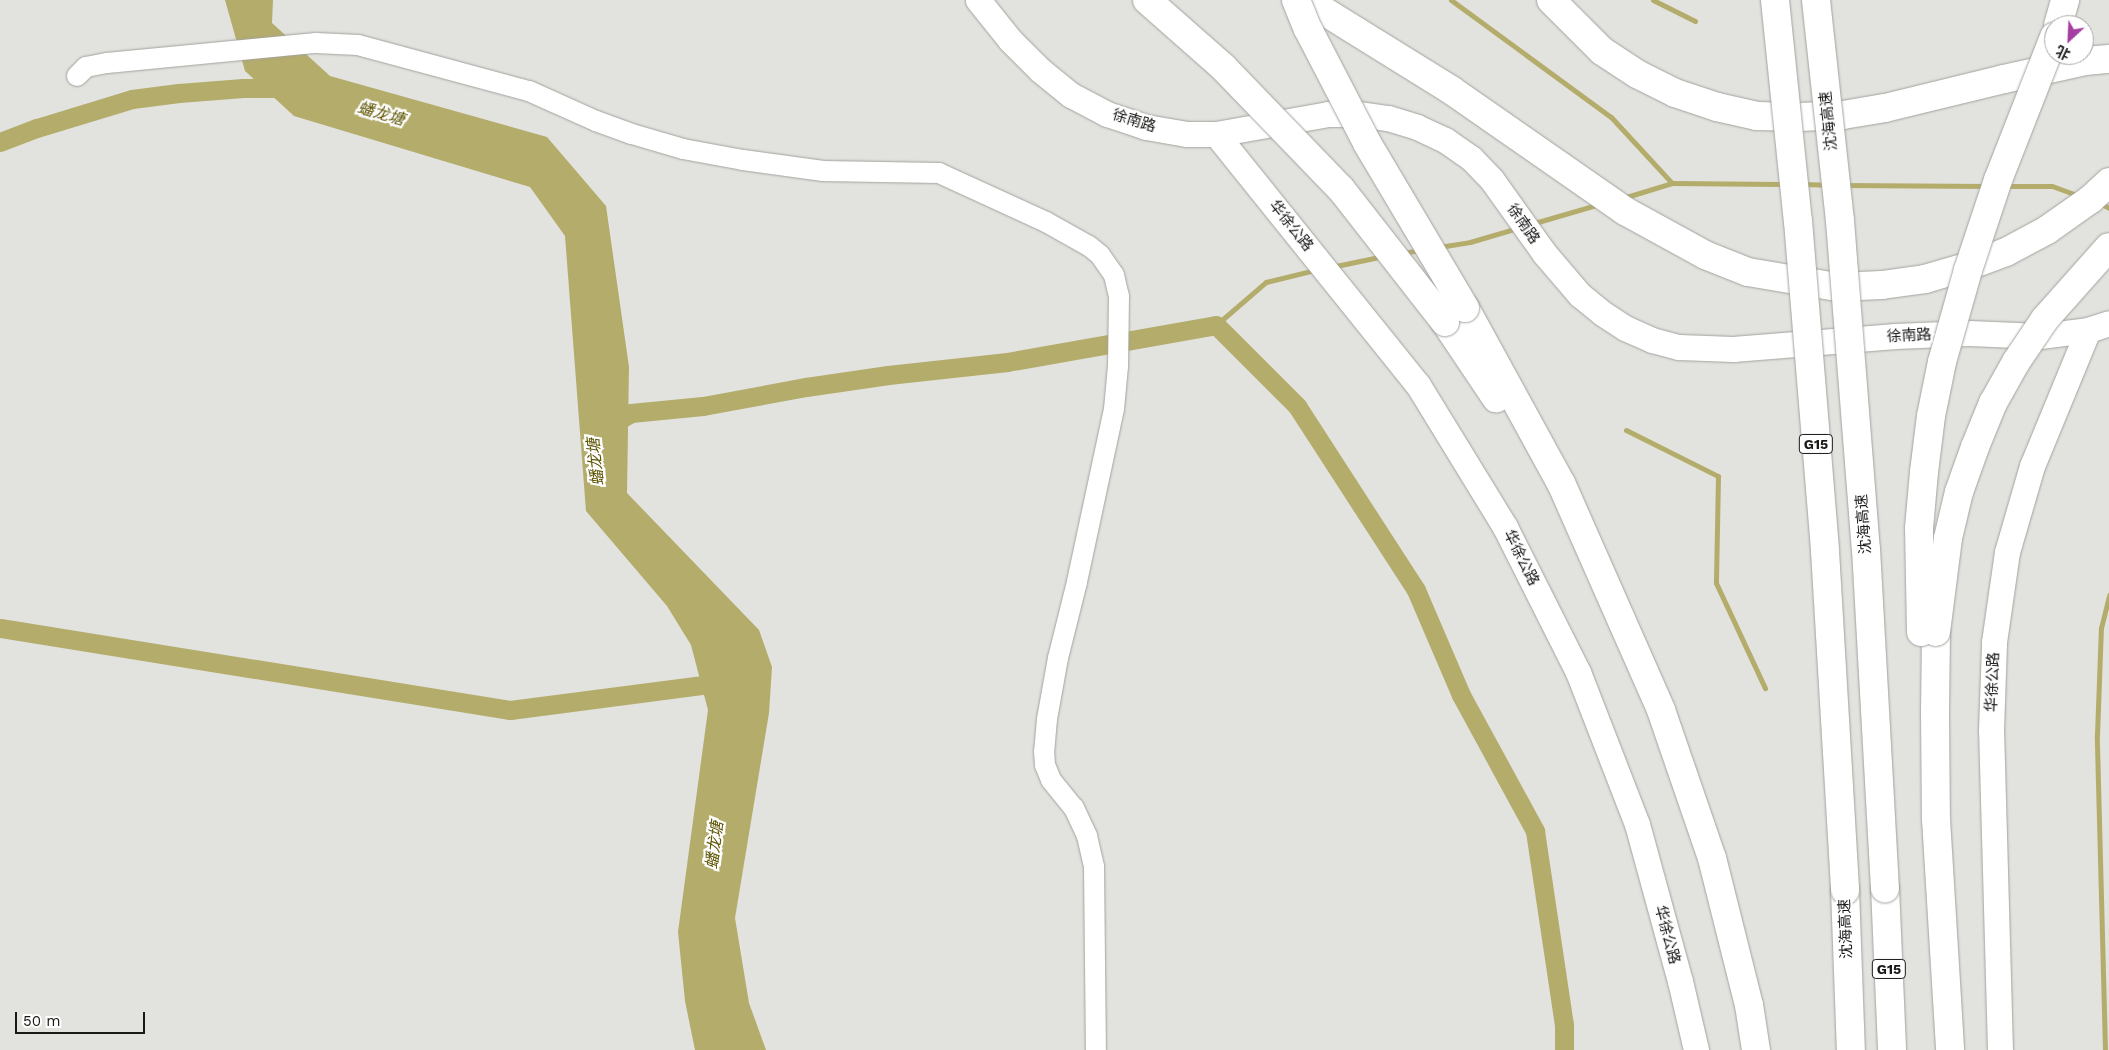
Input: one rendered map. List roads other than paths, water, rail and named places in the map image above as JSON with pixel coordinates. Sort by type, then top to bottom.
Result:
[{"type":"highway","points":[[1147,0],[1223,67],[1341,189],[1455,315]]},
{"type":"highway","points":[[1296,0],[1308,29],[1455,315],[1561,483],[1661,710],[1712,858],[1749,1005],[1756,1050]]},
{"type":"highway","points":[[1306,0],[1452,90],[1625,211],[1663,234],[1704,255],[1748,272],[1837,287],[1882,285],[1925,279],[1966,267],[2006,252],[2047,230],[2092,199],[2109,182]]},
{"type":"highway","points":[[1551,0],[1602,51],[1637,74],[1675,93],[1716,107],[1757,116],[1843,115],[1886,108],[2085,61],[2109,59]]},
{"type":"highway","name":"沈海高速","points":[[1775,0],[1798,221],[1825,551],[1845,890],[1851,1050]]},
{"type":"highway","name":"沈海高速","points":[[1816,0],[1840,221],[1866,539],[1892,1050]]},
{"type":"highway","points":[[2061,15],[2065,0]]},
{"type":"highway","points":[[1950,1050],[1936,819],[1934,713],[1919,528],[1923,481],[1931,416],[1942,362],[1968,270],[1995,189],[2044,63]]},
{"type":"highway","points":[[1928,632],[1940,585],[1955,510],[1975,447],[1994,403],[2016,362],[2045,319],[2109,247]]},
{"type":"street","name":"徐南路","points":[[978,0],[1016,46],[1040,70],[1071,95],[1107,114],[1146,127],[1187,134],[1216,134],[1328,114],[1358,114],[1388,118],[1417,126],[1470,158],[1511,205],[1544,253],[1580,295],[1602,313],[1625,328],[1652,340],[1679,347],[1733,348],[1969,333],[2040,336],[2099,326]]},
{"type":"street","points":[[77,76],[86,67],[107,63],[302,45],[332,43],[358,45],[528,90],[568,110],[632,134],[706,154],[823,171],[851,173],[926,172],[951,177],[1046,222],[1089,246],[1100,255],[1114,275],[1119,296],[1118,366],[1114,409],[1050,695],[1044,751],[1045,765],[1051,780],[1074,808],[1087,836],[1094,867],[1096,1050]]},
{"type":"street","name":"华徐公路","points":[[1216,134],[1418,385],[1500,518],[1578,672],[1637,824],[1680,981],[1696,1050]]},
{"type":"street","name":"华徐公路","points":[[2000,1050],[1991,730],[1994,642],[2007,552],[2032,466],[2099,326]]},
{"type":"water","name":"蟠龙塘","points":[[225,0],[273,0],[272,23],[330,76],[547,137],[606,206],[629,367],[627,493],[759,630],[772,667],[769,713],[735,918],[749,1003],[766,1050],[695,1050],[685,1001],[678,932],[708,710],[691,645],[667,606],[586,511],[565,236],[530,187],[294,116],[245,71]]},
{"type":"waterway","points":[[1451,0],[1611,117],[1672,183]]},
{"type":"waterway","points":[[1653,0],[1695,21]]},
{"type":"waterway","points":[[0,142],[37,128],[132,99],[243,88],[289,88]]},
{"type":"waterway","points":[[1623,198],[1672,183],[1787,184]]},
{"type":"waterway","points":[[1803,184],[1827,185]]},
{"type":"waterway","points":[[1843,185],[1987,186]]},
{"type":"waterway","points":[[2005,186],[2052,186],[2080,196]]},
{"type":"waterway","points":[[2100,203],[2109,208]]},
{"type":"waterway","points":[[1531,224],[1600,204]]},
{"type":"waterway","points":[[1439,247],[1470,242],[1518,228]]},
{"type":"waterway","points":[[1402,253],[1421,250]]},
{"type":"waterway","points":[[1331,267],[1384,256]]},
{"type":"waterway","points":[[1216,325],[1266,282],[1315,270]]},
{"type":"waterway","points":[[606,427],[631,413],[703,406],[806,387],[888,375],[1007,362],[1216,325],[1297,406],[1416,590],[1461,695],[1535,831],[1564,1025],[1564,1050]]},
{"type":"waterway","points":[[1626,430],[1718,476],[1716,583],[1765,688]]},
{"type":"waterway","points":[[2105,1050],[2097,735],[2101,628],[2109,595]]},
{"type":"waterway","points":[[0,628],[510,710],[726,682]]}]
